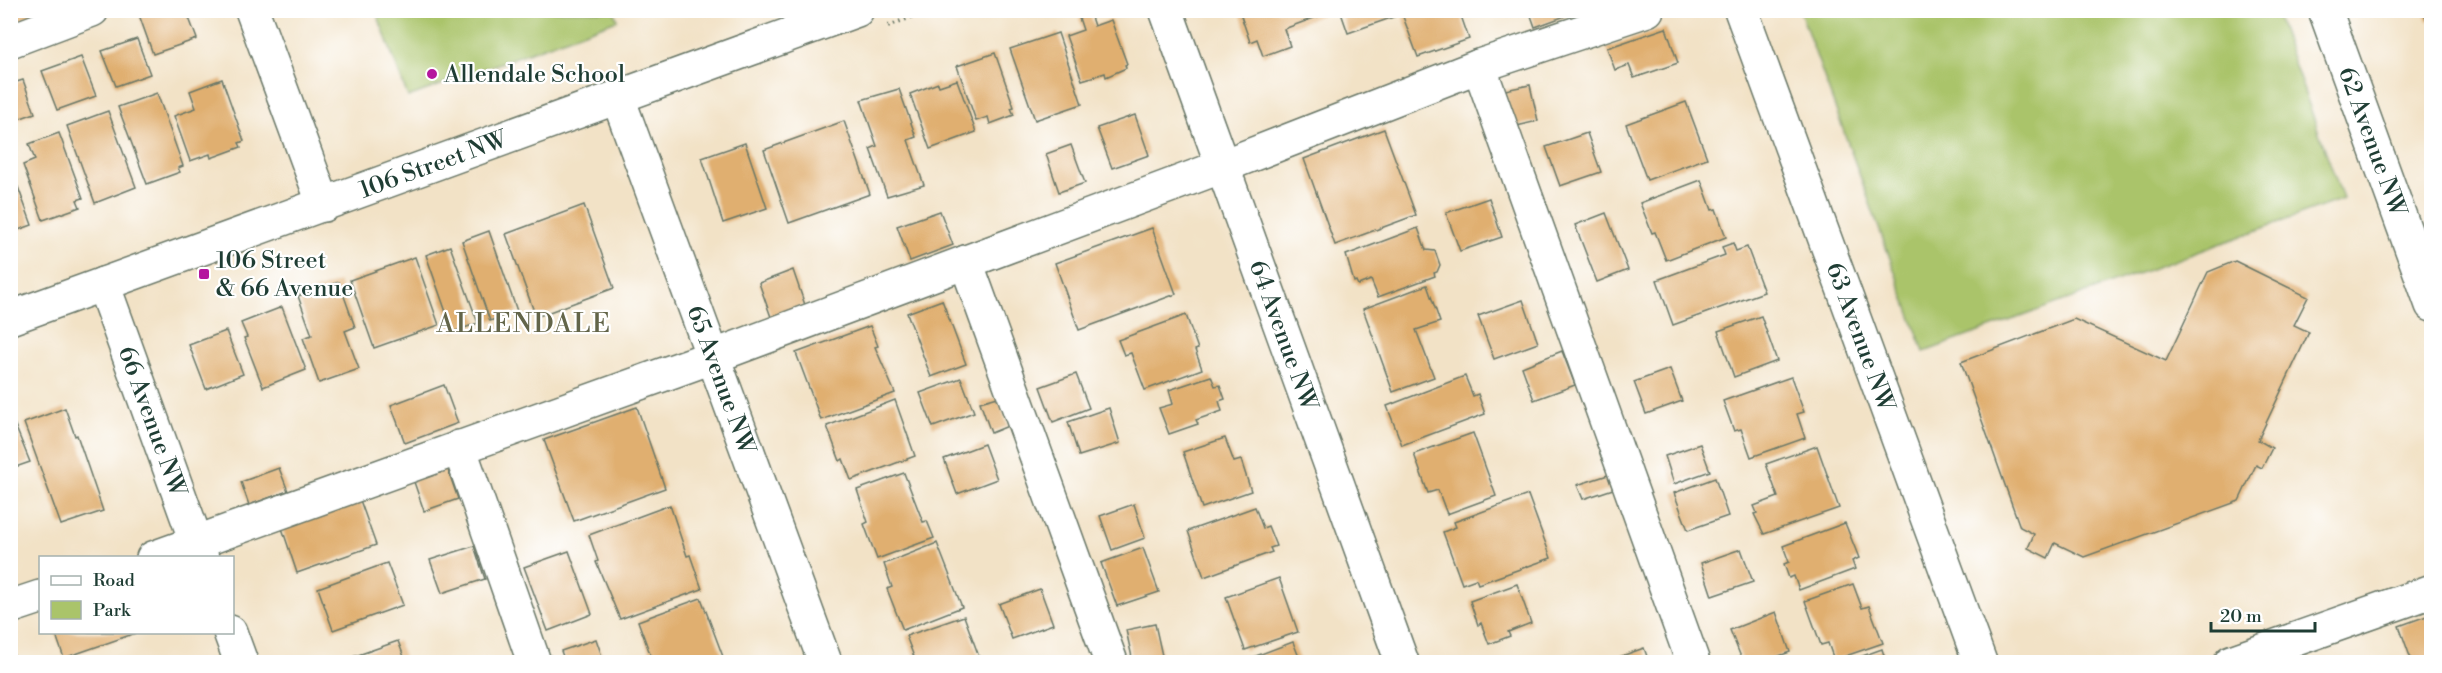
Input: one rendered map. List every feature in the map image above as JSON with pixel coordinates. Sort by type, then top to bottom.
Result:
[{"type":"street","points":[[10,41],[92,10]]},
{"type":"street","points":[[252,10],[324,205]]},
{"type":"street","name":"106 Street NW","points":[[10,318],[857,10]]},
{"type":"street","name":"64 Avenue NW","points":[[1166,10],[1402,663]]},
{"type":"street","points":[[165,556],[200,550],[459,447],[712,357],[1223,166],[1479,66],[1647,10]]},
{"type":"street","name":"63 Avenue NW","points":[[1742,10],[1980,663]]},
{"type":"street","name":"62 Avenue NW","points":[[2325,10],[2432,305]]},
{"type":"street","points":[[1479,66],[1693,663]]},
{"type":"street","name":"65 Avenue NW","points":[[618,98],[825,663]]},
{"type":"street","points":[[966,262],[1111,663]]},
{"type":"street","name":"66 Avenue NW","points":[[103,284],[200,550]]},
{"type":"street","points":[[459,447],[534,663]]},
{"type":"street","points":[[2231,663],[2270,656],[2432,591]]},
{"type":"street","points":[[10,607],[39,597]]},
{"type":"street","points":[[230,634],[241,663]]},
{"type":"green space","points":[[376,11],[614,11],[617,20],[408,97]]},
{"type":"green space","points":[[1800,11],[2275,11],[2343,199],[1924,352]]},
{"type":"building","points":[[11,10],[50,10],[15,23]]},
{"type":"building","points":[[141,10],[186,10],[197,39],[153,54],[138,12]]},
{"type":"building","points":[[1239,10],[1333,11],[1284,29],[1290,46],[1263,56],[1257,39],[1250,42]]},
{"type":"building","points":[[1340,10],[1459,10],[1469,39],[1418,57],[1402,14],[1348,33]]},
{"type":"building","points":[[1529,10],[1579,10],[1579,11],[1535,27]]},
{"type":"building","points":[[2423,10],[2432,10],[2432,20],[2427,21]]},
{"type":"building","points":[[1090,14],[1094,26],[1111,20],[1127,64],[1126,68],[1106,77],[1105,73],[1082,80],[1066,36],[1083,30],[1079,18]]},
{"type":"building","points":[[1666,28],[1678,63],[1634,78],[1629,65],[1615,70],[1607,48]]},
{"type":"building","points":[[1058,33],[1082,104],[1035,120],[1010,49]]},
{"type":"building","points":[[137,39],[150,74],[116,86],[102,51]]},
{"type":"building","points":[[995,53],[1014,107],[1011,108],[1014,115],[990,124],[988,117],[976,121],[957,66]]},
{"type":"building","points":[[81,57],[96,96],[57,110],[42,71]]},
{"type":"building","points":[[222,79],[244,141],[239,143],[241,147],[211,158],[210,154],[190,161],[174,116],[196,108],[190,91]]},
{"type":"building","points":[[23,80],[35,113],[10,122],[10,84]]},
{"type":"building","points":[[957,80],[976,132],[930,149],[910,94],[938,83],[939,86]]},
{"type":"building","points":[[1530,85],[1538,121],[1512,127],[1505,90]]},
{"type":"building","points":[[899,89],[916,137],[908,140],[924,185],[887,196],[870,149],[877,146],[861,100]]},
{"type":"building","points":[[157,93],[183,166],[178,168],[180,172],[147,184],[118,107]]},
{"type":"building","points":[[1686,102],[1707,158],[1647,180],[1626,124]]},
{"type":"building","points":[[108,111],[136,187],[95,203],[67,126]]},
{"type":"building","points":[[1135,115],[1149,155],[1112,168],[1097,128]]},
{"type":"building","points":[[844,121],[870,194],[789,223],[764,150]]},
{"type":"building","points":[[1384,129],[1416,215],[1335,245],[1304,159]]},
{"type":"building","points":[[59,133],[83,198],[77,200],[80,207],[43,220],[23,165],[35,160],[29,144]]},
{"type":"building","points":[[1587,133],[1601,172],[1560,186],[1546,147]]},
{"type":"building","points":[[745,143],[767,208],[723,223],[702,158]]},
{"type":"building","points":[[1071,145],[1085,183],[1059,192],[1046,154]]},
{"type":"building","points":[[10,178],[14,188],[18,187],[32,225],[10,233]]},
{"type":"building","points":[[1701,180],[1712,210],[1716,209],[1726,237],[1666,260],[1640,203]]},
{"type":"building","points":[[1489,198],[1502,237],[1460,251],[1446,213]]},
{"type":"building","points":[[584,205],[614,288],[536,317],[506,234]]},
{"type":"building","points":[[940,211],[953,245],[910,261],[897,226]]},
{"type":"building","points":[[1606,213],[1628,270],[1597,282],[1575,225]]},
{"type":"building","points":[[1152,228],[1176,294],[1079,330],[1055,263]]},
{"type":"building","points":[[1418,228],[1426,250],[1435,251],[1440,265],[1434,273],[1435,276],[1378,297],[1371,280],[1358,285],[1356,281],[1354,282],[1346,255]]},
{"type":"building","points":[[489,231],[517,311],[490,321],[462,241]]},
{"type":"building","points":[[1733,243],[1736,251],[1747,247],[1764,292],[1673,325],[1657,280],[1725,255],[1722,247]]},
{"type":"building","points":[[450,246],[478,323],[453,332],[426,255]]},
{"type":"building","points":[[415,257],[439,325],[374,348],[350,280]]},
{"type":"building","points":[[2235,261],[2308,297],[2294,325],[2309,332],[2258,440],[2272,448],[2262,468],[2256,465],[2239,501],[2084,557],[2055,543],[2048,558],[2028,548],[2034,534],[2020,527],[1961,362],[2074,319],[2166,361],[2208,272]]},
{"type":"building","points":[[793,270],[805,305],[771,317],[759,283]]},
{"type":"building","points":[[339,282],[355,327],[345,331],[359,369],[319,383],[303,338],[312,335],[298,296]]},
{"type":"building","points":[[1427,285],[1440,322],[1416,330],[1434,377],[1393,392],[1363,309]]},
{"type":"building","points":[[942,300],[966,364],[931,377],[907,313]]},
{"type":"building","points":[[1523,300],[1538,343],[1494,359],[1478,316]]},
{"type":"building","points":[[282,307],[306,370],[263,387],[244,338],[247,337],[241,323]]},
{"type":"building","points":[[1186,315],[1198,349],[1195,350],[1202,369],[1145,390],[1131,353],[1124,355],[1118,340]]},
{"type":"building","points":[[1761,316],[1777,361],[1734,377],[1718,331]]},
{"type":"building","points":[[870,326],[878,346],[875,347],[895,393],[821,420],[796,353]]},
{"type":"building","points":[[226,331],[243,374],[206,389],[189,345]]},
{"type":"building","points":[[1562,351],[1575,385],[1534,400],[1522,367]]},
{"type":"building","points":[[1670,369],[1682,401],[1646,414],[1634,382]]},
{"type":"building","points":[[1076,374],[1089,408],[1053,422],[1040,387]]},
{"type":"building","points":[[1211,376],[1215,386],[1220,385],[1225,399],[1219,401],[1222,411],[1196,420],[1198,424],[1169,434],[1159,408],[1173,404],[1169,390]]},
{"type":"building","points":[[1465,376],[1473,396],[1478,394],[1485,414],[1402,445],[1387,406]]},
{"type":"building","points":[[1791,377],[1804,412],[1797,414],[1805,438],[1751,457],[1741,429],[1734,431],[1723,401]]},
{"type":"building","points":[[961,378],[974,412],[933,427],[920,393]]},
{"type":"building","points":[[444,385],[458,423],[405,443],[391,405]]},
{"type":"building","points":[[998,397],[1008,426],[991,433],[980,402]]},
{"type":"building","points":[[895,400],[915,456],[851,480],[843,459],[840,461],[827,426]]},
{"type":"building","points":[[637,407],[665,488],[574,521],[544,440]]},
{"type":"building","points":[[65,408],[75,436],[77,435],[103,511],[61,525],[24,423]]},
{"type":"building","points":[[1109,408],[1120,443],[1079,456],[1068,422]]},
{"type":"building","points":[[10,413],[30,462],[10,469]]},
{"type":"building","points":[[1473,433],[1496,496],[1447,514],[1438,490],[1428,493],[1414,454]]},
{"type":"building","points":[[1225,438],[1234,462],[1241,460],[1251,491],[1202,508],[1183,452]]},
{"type":"building","points":[[984,444],[997,479],[957,494],[944,459]]},
{"type":"building","points":[[1700,444],[1710,471],[1674,484],[1665,456]]},
{"type":"building","points":[[1817,446],[1839,508],[1764,534],[1754,514],[1757,513],[1754,506],[1778,497],[1766,464]]},
{"type":"building","points":[[447,467],[458,499],[424,511],[413,479]]},
{"type":"building","points":[[279,468],[288,491],[249,505],[241,482]]},
{"type":"building","points":[[904,473],[923,522],[927,521],[934,538],[877,559],[864,524],[868,522],[857,490]]},
{"type":"building","points":[[1608,475],[1613,489],[1583,499],[1577,485]]},
{"type":"building","points":[[1715,478],[1728,516],[1688,530],[1674,493]]},
{"type":"building","points":[[1528,495],[1551,558],[1478,584],[1476,579],[1462,584],[1443,532],[1456,527],[1454,522]]},
{"type":"building","points":[[360,500],[376,545],[297,573],[282,528]]},
{"type":"building","points":[[1134,504],[1145,538],[1112,550],[1100,516]]},
{"type":"building","points":[[670,505],[687,556],[690,555],[702,589],[620,619],[596,562],[598,561],[589,535]]},
{"type":"building","points":[[1255,507],[1263,528],[1268,526],[1276,546],[1270,548],[1272,552],[1204,577],[1188,531]]},
{"type":"building","points":[[1845,523],[1859,558],[1852,561],[1855,569],[1799,590],[1794,576],[1789,578],[1784,564],[1789,562],[1783,546]]},
{"type":"building","points":[[937,543],[962,607],[903,630],[887,589],[892,587],[884,564]]},
{"type":"building","points":[[474,546],[485,579],[442,593],[430,560]]},
{"type":"building","points":[[1143,548],[1159,592],[1117,606],[1101,563]]},
{"type":"building","points":[[1741,549],[1753,582],[1712,596],[1701,563]]},
{"type":"building","points":[[569,551],[592,614],[548,631],[524,567]]},
{"type":"building","points":[[387,563],[403,605],[333,630],[318,588]]},
{"type":"building","points":[[1279,578],[1298,632],[1245,650],[1226,597]]},
{"type":"building","points":[[1517,584],[1531,623],[1508,632],[1510,636],[1489,644],[1481,623],[1478,625],[1470,601]]},
{"type":"building","points":[[1853,584],[1862,608],[1869,606],[1883,643],[1834,660],[1828,643],[1821,645],[1805,601]]},
{"type":"building","points":[[1040,589],[1053,624],[1012,639],[999,604]]},
{"type":"building","points":[[701,598],[725,662],[653,662],[638,621]]},
{"type":"building","points":[[1776,612],[1790,652],[1762,662],[1743,662],[1730,630]]},
{"type":"building","points":[[2432,614],[2432,662],[2412,662],[2399,626]]},
{"type":"building","points":[[964,616],[981,662],[916,662],[906,636]]},
{"type":"building","points":[[1155,624],[1163,660],[1133,662],[1126,630]]},
{"type":"building","points":[[56,634],[133,634],[64,658]]},
{"type":"building","points":[[596,639],[604,662],[565,662],[561,651]]},
{"type":"building","points":[[398,641],[406,662],[345,662],[344,660]]},
{"type":"building","points":[[1293,642],[1301,662],[1240,662]]},
{"type":"building","points":[[11,647],[16,662],[10,662]]},
{"type":"building","points":[[1644,648],[1649,662],[1605,662]]},
{"type":"building","points":[[1882,649],[1886,662],[1846,662]]},
{"type":"place","name":"Allendale School","points":[[432,74]]},
{"type":"place","name":"106 Street & 66 Avenue","points":[[204,274]]},
{"type":"district","name":"ALLENDALE","points":[[524,323]]}]
